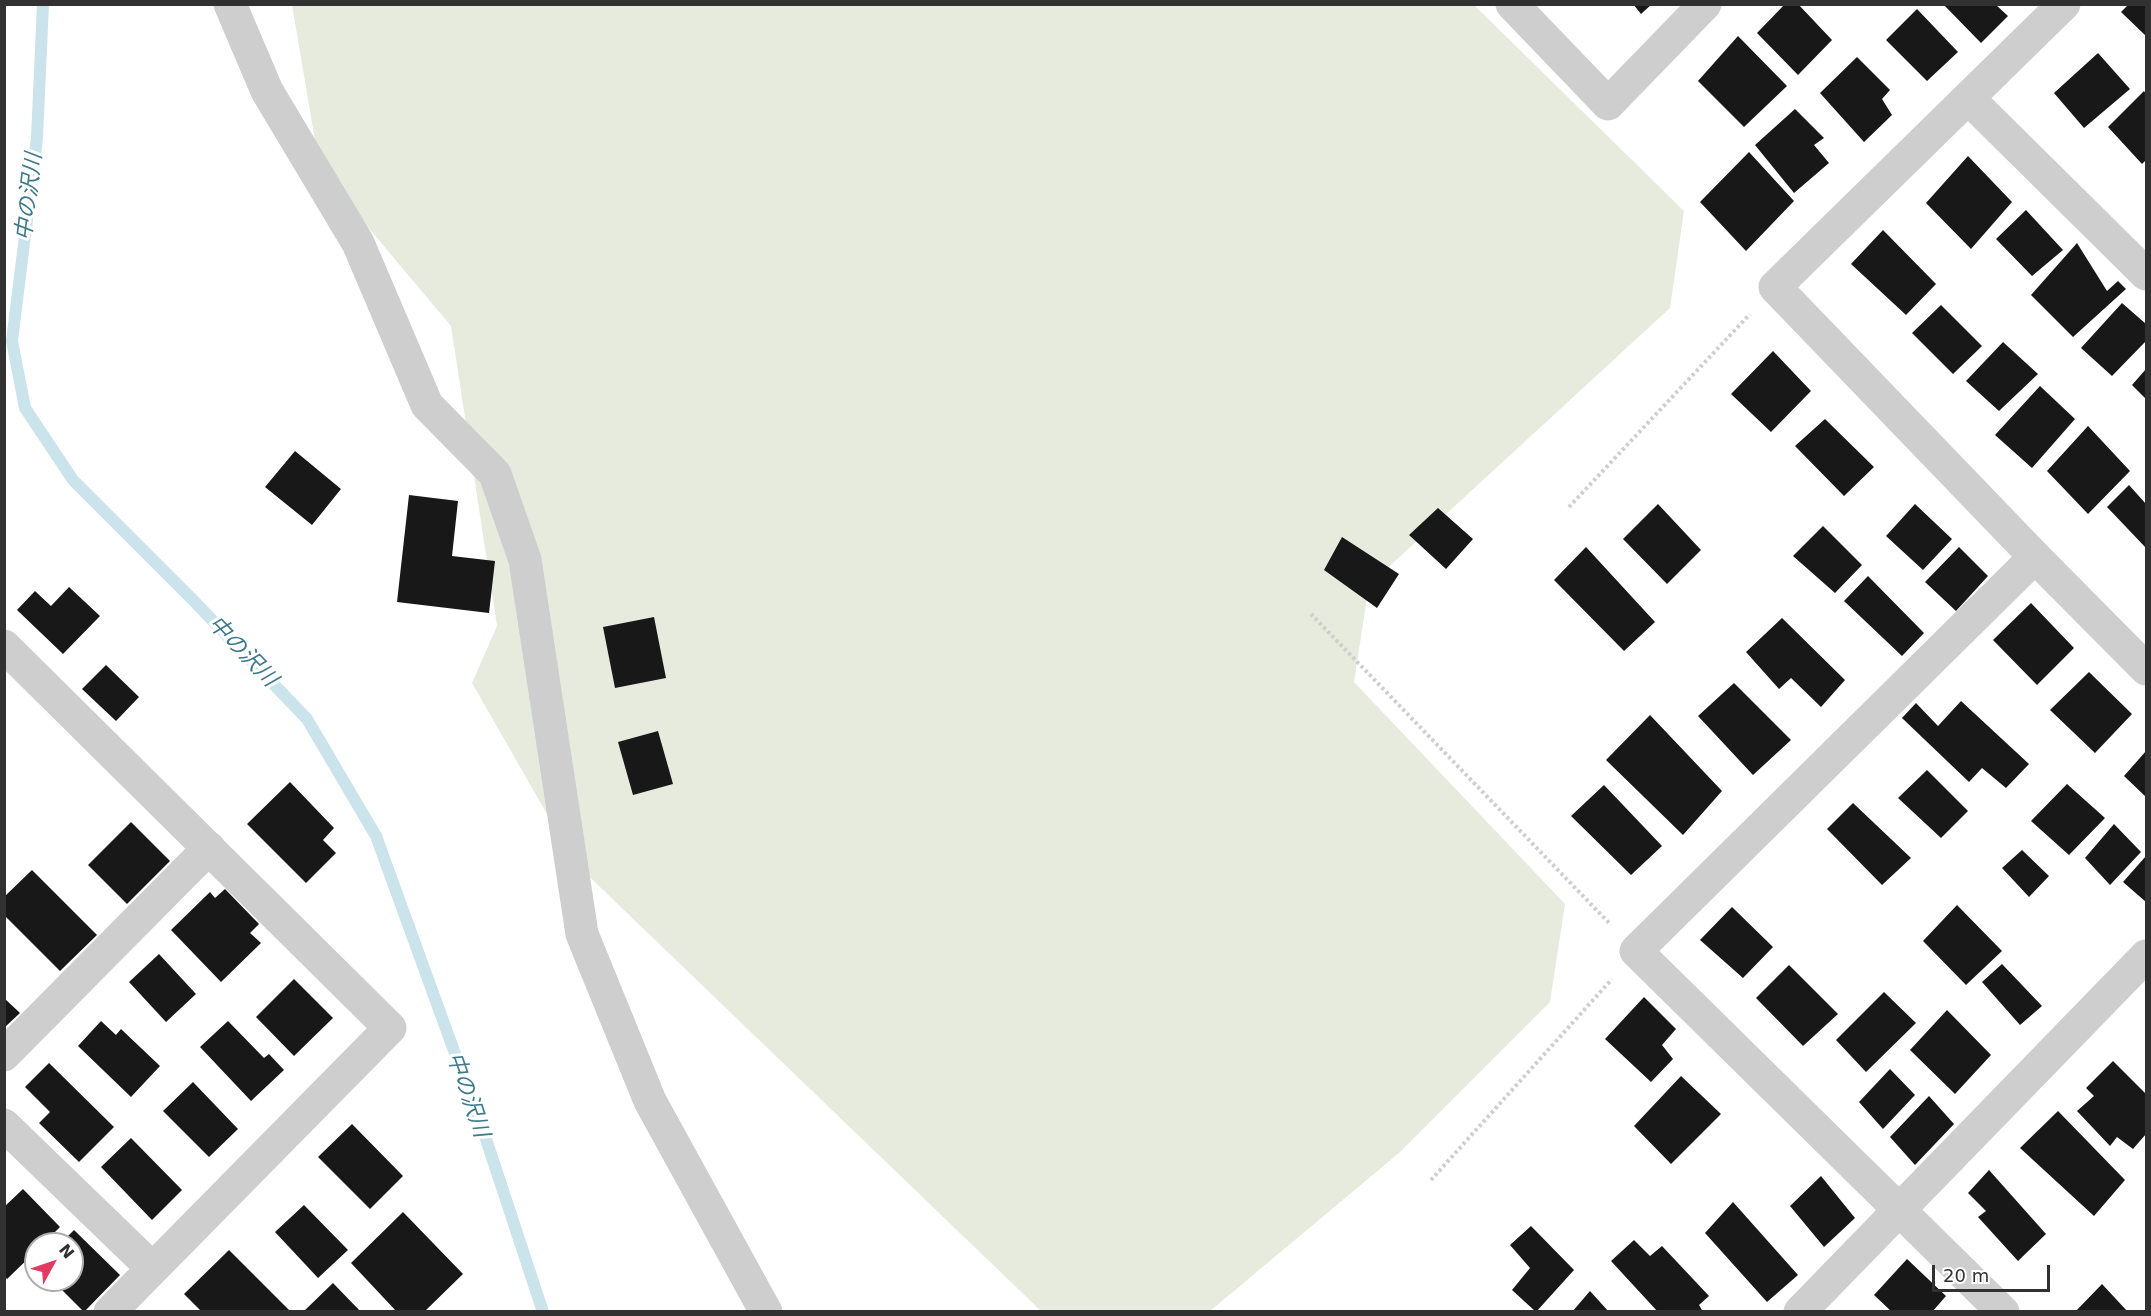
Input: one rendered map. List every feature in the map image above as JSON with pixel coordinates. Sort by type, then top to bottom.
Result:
[{"type":"street","points":[[230,4],[267,91],[358,243],[427,405],[495,474],[525,560],[582,934],[650,1101],[766,1311]]},
{"type":"street","points":[[1512,4],[1608,104],[1705,4]]},
{"type":"street","points":[[2064,4],[1775,287],[2146,669]]},
{"type":"street","points":[[1969,99],[2146,273]]},
{"type":"street","points":[[2003,1311],[1636,951],[2035,557]]},
{"type":"street","points":[[4,646],[390,1028],[110,1311]]},
{"type":"street","points":[[4,1055],[208,848]]},
{"type":"street","points":[[1800,1311],[2146,956]]},
{"type":"street","points":[[4,1125],[152,1269]]},
{"type":"path","points":[[1569,507],[1775,287]]},
{"type":"path","points":[[1311,614],[1636,951],[1431,1180]]},
{"type":"shaded area","points":[[292,5],[1474,5],[1684,211],[1670,308],[1369,585],[1354,682],[1565,904],[1550,1002],[1399,1153],[1210,1311],[1041,1311],[575,863],[472,683],[497,626],[451,326],[320,170]]},
{"type":"building","points":[[1633,4],[1652,4],[1641,14]]},
{"type":"building","points":[[1785,4],[1798,4],[1832,40],[1798,75],[1757,33]]},
{"type":"building","points":[[1943,4],[1995,4],[2008,16],[1981,43]]},
{"type":"building","points":[[2129,4],[2146,4],[2146,36],[2121,12]]},
{"type":"building","points":[[1917,9],[1958,52],[1927,81],[1886,40]]},
{"type":"building","points":[[1738,36],[1787,86],[1744,127],[1698,81]]},
{"type":"building","points":[[2098,53],[2130,89],[2084,128],[2054,93]]},
{"type":"building","points":[[1857,57],[1890,90],[1882,99],[1892,115],[1864,142],[1820,93]]},
{"type":"building","points":[[2144,91],[2146,94],[2146,160],[2142,164],[2108,127]]},
{"type":"building","points":[[1795,109],[1824,138],[1814,145],[1829,163],[1794,193],[1755,145]]},
{"type":"building","points":[[1749,152],[1794,201],[1746,251],[1700,202]]},
{"type":"building","points":[[1968,156],[2012,202],[1971,249],[1926,203]]},
{"type":"building","points":[[2026,210],[2063,250],[2032,276],[1996,239]]},
{"type":"building","points":[[1883,230],[1936,284],[1906,315],[1851,264]]},
{"type":"building","points":[[2077,243],[2107,291],[2118,281],[2126,289],[2073,337],[2031,295]]},
{"type":"building","points":[[2122,303],[2146,324],[2146,341],[2112,376],[2081,348]]},
{"type":"building","points":[[1941,305],[1982,346],[1953,374],[1912,333]]},
{"type":"building","points":[[2003,342],[2038,374],[1999,411],[1966,381]]},
{"type":"building","points":[[1773,351],[1811,391],[1771,432],[1731,394]]},
{"type":"building","points":[[2146,369],[2146,399],[2132,385]]},
{"type":"building","points":[[2040,386],[2075,419],[2032,468],[1995,435]]},
{"type":"building","points":[[1825,419],[1874,467],[1844,496],[1795,446]]},
{"type":"building","points":[[2088,426],[2130,471],[2088,514],[2047,471]]},
{"type":"building","points":[[295,451],[341,489],[312,525],[265,487]]},
{"type":"building","points":[[2129,485],[2146,504],[2146,548],[2107,507]]},
{"type":"building","points":[[409,495],[458,501],[452,556],[495,561],[489,613],[397,602]]},
{"type":"building","points":[[1658,504],[1701,550],[1667,584],[1623,539]]},
{"type":"building","points":[[1915,504],[1952,539],[1923,570],[1886,536]]},
{"type":"building","points":[[1438,508],[1473,539],[1446,569],[1409,535]]},
{"type":"building","points":[[1823,526],[1862,565],[1835,593],[1793,556]]},
{"type":"building","points":[[1342,537],[1399,574],[1377,608],[1324,570]]},
{"type":"building","points":[[1586,547],[1655,622],[1624,651],[1554,580]]},
{"type":"building","points":[[1959,547],[1988,576],[1956,611],[1925,582]]},
{"type":"building","points":[[1868,576],[1924,633],[1902,656],[1844,601]]},
{"type":"building","points":[[69,587],[100,616],[63,654],[17,610],[35,591],[51,606]]},
{"type":"building","points":[[2031,603],[2074,648],[2037,685],[1993,640]]},
{"type":"building","points":[[654,617],[666,678],[615,688],[603,627]]},
{"type":"building","points":[[1782,618],[1845,680],[1821,707],[1791,678],[1779,689],[1746,652]]},
{"type":"building","points":[[106,665],[139,697],[116,721],[82,689]]},
{"type":"building","points":[[2089,672],[2132,714],[2095,753],[2050,710]]},
{"type":"building","points":[[1734,683],[1791,740],[1753,775],[1698,716]]},
{"type":"building","points":[[1961,701],[2029,764],[2006,788],[1982,768],[1969,782],[1902,718],[1916,703],[1938,726]]},
{"type":"building","points":[[1650,715],[1722,791],[1683,835],[1606,760]]},
{"type":"building","points":[[658,731],[673,784],[633,795],[618,742]]},
{"type":"building","points":[[2146,751],[2146,797],[2124,776]]},
{"type":"building","points":[[1927,770],[1968,811],[1941,838],[1898,798]]},
{"type":"building","points":[[290,782],[334,828],[323,840],[336,853],[306,883],[247,824]]},
{"type":"building","points":[[2067,784],[2105,818],[2069,855],[2031,821]]},
{"type":"building","points":[[1604,785],[1662,846],[1631,875],[1571,816]]},
{"type":"building","points":[[1853,803],[1911,858],[1882,885],[1827,829]]},
{"type":"building","points":[[131,822],[170,861],[127,904],[88,865]]},
{"type":"building","points":[[2114,824],[2141,852],[2110,885],[2085,858]]},
{"type":"building","points":[[2022,850],[2049,876],[2029,897],[2002,868]]},
{"type":"building","points":[[2146,856],[2146,902],[2123,882]]},
{"type":"building","points":[[32,870],[97,935],[60,971],[4,915],[4,897]]},
{"type":"building","points":[[225,889],[259,924],[250,933],[261,943],[221,982],[171,930],[210,892],[215,898]]},
{"type":"building","points":[[1957,905],[2002,951],[1966,985],[1923,941]]},
{"type":"building","points":[[1732,907],[1773,947],[1743,978],[1700,940]]},
{"type":"building","points":[[159,954],[196,994],[166,1022],[129,982]]},
{"type":"building","points":[[2002,964],[2042,1006],[2020,1025],[1982,982]]},
{"type":"building","points":[[1789,965],[1838,1014],[1803,1046],[1756,998]]},
{"type":"building","points":[[294,979],[333,1018],[294,1056],[256,1017]]},
{"type":"building","points":[[1884,992],[1916,1023],[1866,1072],[1836,1040]]},
{"type":"building","points":[[1644,997],[1676,1029],[1662,1045],[1673,1059],[1651,1082],[1605,1039]]},
{"type":"building","points":[[4,998],[20,1013],[4,1028]]},
{"type":"building","points":[[1947,1010],[1991,1055],[1955,1094],[1910,1050]]},
{"type":"building","points":[[101,1021],[116,1035],[121,1029],[160,1066],[131,1097],[78,1046]]},
{"type":"building","points":[[228,1021],[264,1058],[269,1054],[284,1070],[251,1101],[200,1047]]},
{"type":"building","points":[[2113,1061],[2146,1094],[2146,1134],[2133,1149],[2117,1137],[2110,1146],[2077,1111],[2094,1096],[2086,1088]]},
{"type":"building","points":[[49,1063],[114,1127],[79,1162],[39,1123],[50,1112],[25,1087]]},
{"type":"building","points":[[1890,1069],[1915,1095],[1883,1129],[1859,1102]]},
{"type":"building","points":[[1681,1076],[1721,1114],[1671,1164],[1634,1126]]},
{"type":"building","points":[[193,1082],[238,1129],[209,1157],[163,1111]]},
{"type":"building","points":[[1929,1096],[1954,1124],[1915,1165],[1890,1137]]},
{"type":"building","points":[[2058,1111],[2125,1180],[2094,1216],[2020,1148]]},
{"type":"building","points":[[352,1124],[403,1176],[370,1209],[318,1157]]},
{"type":"building","points":[[131,1138],[182,1190],[152,1220],[101,1167]]},
{"type":"building","points":[[1989,1170],[2046,1234],[2018,1261],[1978,1217],[1986,1211],[1968,1193]]},
{"type":"building","points":[[1821,1176],[1855,1218],[1824,1247],[1790,1206]]},
{"type":"building","points":[[23,1189],[60,1227],[55,1232],[24,1232],[24,1263],[7,1279],[4,1276],[4,1207]]},
{"type":"building","points":[[1733,1202],[1798,1275],[1767,1302],[1705,1233]]},
{"type":"building","points":[[304,1205],[348,1250],[318,1278],[275,1232]]},
{"type":"building","points":[[403,1212],[463,1274],[424,1312],[397,1312],[351,1263]]},
{"type":"building","points":[[1531,1226],[1574,1270],[1536,1312],[1512,1290],[1530,1268],[1510,1245]]},
{"type":"building","points":[[84,1240],[120,1275],[84,1312],[64,1292],[84,1292]]},
{"type":"building","points":[[1634,1240],[1650,1256],[1662,1246],[1709,1296],[1699,1305],[1703,1312],[1658,1312],[1611,1261]]},
{"type":"building","points":[[229,1250],[291,1312],[202,1312],[184,1294]]},
{"type":"building","points":[[1907,1259],[1946,1296],[1932,1312],[1892,1312],[1874,1295]]},
{"type":"building","points":[[333,1283],[361,1312],[303,1312]]},
{"type":"building","points":[[2102,1284],[2128,1312],[2075,1312]]},
{"type":"building","points":[[1590,1291],[1609,1312],[1572,1312]]},
{"type":"waterway","name":"中の沢川","points":[[43,4],[37,138],[12,341],[25,408],[73,480],[307,719],[376,836],[486,1139],[543,1312]]}]
